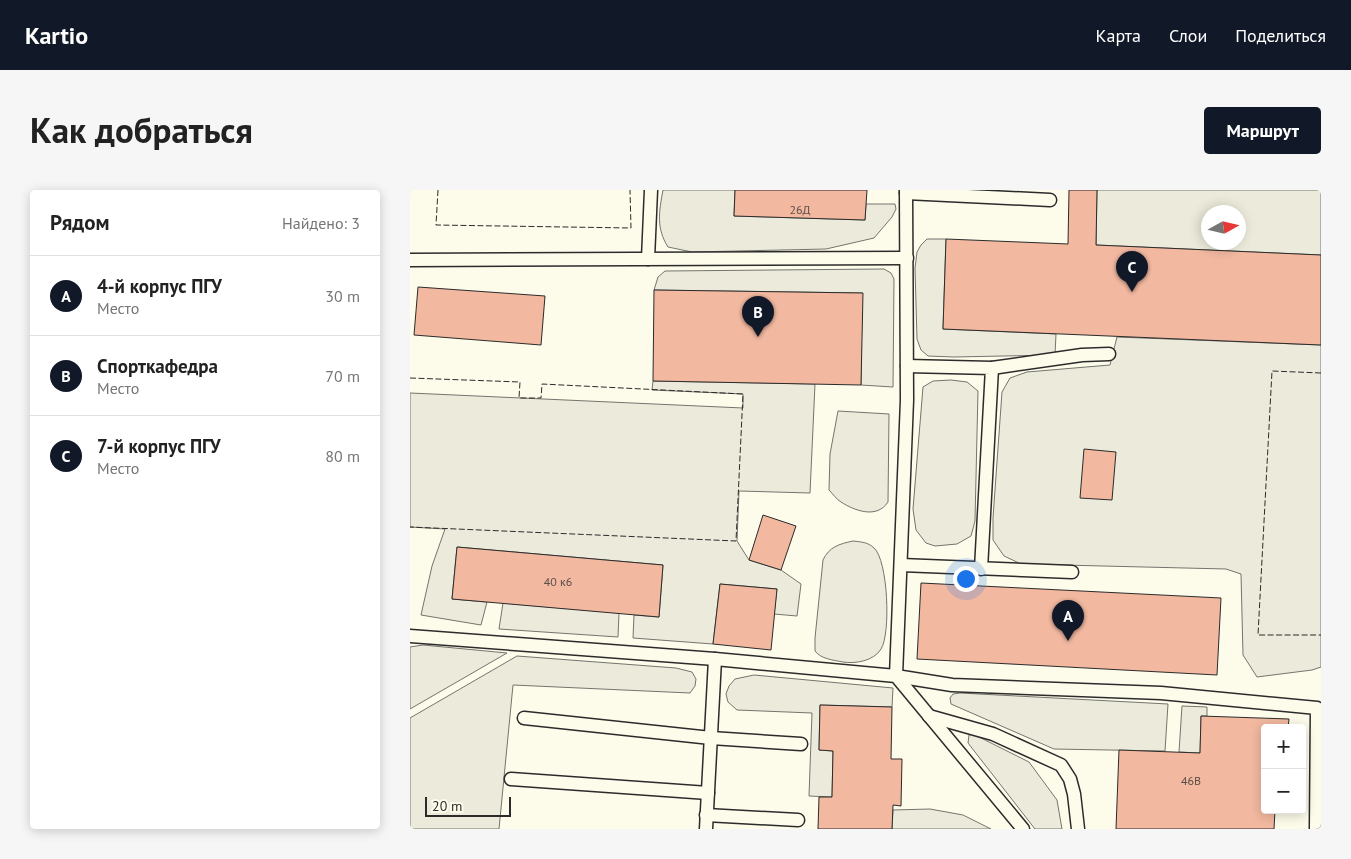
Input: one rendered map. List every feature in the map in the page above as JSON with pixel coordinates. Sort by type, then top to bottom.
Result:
[{"type":"lane","points":[[648,259],[651,190]]},
{"type":"lane","points":[[1023,829],[896,676],[907,366],[906,191],[1050,200]]},
{"type":"lane","points":[[410,260],[907,258]]},
{"type":"lane","points":[[907,366],[992,368],[1082,355],[1110,354]]},
{"type":"lane","points":[[981,569],[992,368]]},
{"type":"lane","points":[[901,565],[1072,572]]},
{"type":"lane","points":[[410,636],[715,659],[896,676],[952,685],[1161,693],[1317,708],[1316,829]]},
{"type":"lane","points":[[706,829],[715,659]]},
{"type":"lane","points":[[929,716],[993,734],[1061,765],[1072,786],[1078,829]]},
{"type":"lane","points":[[524,718],[711,738],[801,744]]},
{"type":"lane","points":[[511,779],[708,793]]},
{"type":"lane","points":[[706,815],[798,820]]},
{"type":"shaded area","points":[[663,190],[735,190],[734,216],[865,220],[866,204],[895,204],[896,209],[892,217],[874,238],[826,249],[692,252],[668,247],[664,240],[660,226],[660,206]]},
{"type":"shaded area","points":[[1097,190],[1321,190],[1321,255],[1208,250],[1246,250],[1246,205],[1201,205],[1201,250],[1096,245]]},
{"type":"shaded area","points":[[927,239],[946,239],[943,329],[1056,334],[1055,355],[954,357],[928,356],[921,350],[917,339],[915,268],[917,252]]},
{"type":"shaded area","points":[[884,269],[891,273],[894,279],[893,387],[861,385],[862,293],[654,290],[658,277],[665,271]]},
{"type":"shaded area","points":[[1117,337],[1321,345],[1321,667],[1312,670],[1257,677],[1243,655],[1241,574],[1226,569],[1021,564],[1004,556],[993,540],[1002,392],[1010,378],[1027,372],[1110,365]]},
{"type":"shaded area","points":[[951,380],[967,382],[978,391],[975,521],[971,536],[957,544],[935,546],[926,543],[916,530],[913,509],[923,387],[933,381]]},
{"type":"shaded area","points":[[653,381],[815,384],[810,493],[739,491],[737,541],[749,560],[781,570],[801,584],[797,616],[774,614],[777,589],[720,584],[713,644],[633,638],[634,615],[659,617],[663,565],[457,547],[452,599],[487,602],[481,625],[421,615],[432,566],[445,529],[410,527],[410,393],[743,408],[743,394],[652,390]]},
{"type":"shaded area","points":[[838,411],[889,414],[888,502],[878,510],[866,512],[853,508],[839,501],[829,490],[830,454]]},
{"type":"shaded area","points":[[853,541],[869,545],[879,555],[885,581],[887,614],[884,641],[878,653],[864,661],[848,663],[820,656],[815,651],[815,638],[823,560],[828,552],[835,547]]},
{"type":"shaded area","points":[[503,603],[619,613],[618,637],[499,629]]},
{"type":"shaded area","points":[[423,645],[507,653],[410,709],[410,647]]},
{"type":"shaded area","points":[[517,656],[676,668],[692,672],[696,679],[695,686],[690,693],[513,685],[499,829],[410,829],[410,718]]},
{"type":"shaded area","points":[[754,675],[893,688],[892,707],[820,705],[819,750],[833,751],[832,797],[809,796],[812,713],[737,710],[728,702],[726,694],[729,686],[735,679]]},
{"type":"shaded area","points":[[953,694],[1168,704],[1165,751],[1054,749],[951,704],[950,698]]},
{"type":"shaded area","points":[[1182,706],[1207,707],[1207,716],[1201,716],[1200,753],[1179,752]]},
{"type":"shaded area","points":[[973,734],[1029,762],[1057,800],[1062,829],[1035,829],[968,743],[969,735]]},
{"type":"shaded area","points":[[930,809],[963,815],[991,829],[892,829],[893,810]]},
{"type":"building","points":[[735,190],[867,190],[865,220],[734,216]]},
{"type":"building","points":[[1069,190],[1097,190],[1096,245],[1321,255],[1321,345],[943,329],[946,239],[1068,244]]},
{"type":"building","points":[[418,287],[545,296],[541,345],[414,335]]},
{"type":"building","points":[[654,290],[863,293],[861,385],[653,381]]},
{"type":"building","points":[[1084,449],[1116,452],[1112,500],[1080,498]]},
{"type":"building","points":[[763,515],[796,526],[781,570],[749,560]]},
{"type":"building","points":[[457,547],[663,565],[659,617],[452,599]]},
{"type":"building","points":[[921,583],[1221,598],[1217,675],[917,659]]},
{"type":"building","points":[[720,584],[777,589],[771,650],[713,644]]},
{"type":"building","points":[[820,705],[892,707],[891,759],[902,759],[901,806],[893,805],[892,829],[818,829],[819,797],[832,797],[833,751],[819,750]]},
{"type":"building","points":[[1201,716],[1289,719],[1288,724],[1261,724],[1261,814],[1275,814],[1274,829],[1116,829],[1119,750],[1200,753]]},
{"type":"fence","points":[[438,190],[436,225],[631,228],[630,190]]},
{"type":"fence","points":[[1321,373],[1272,371],[1258,635],[1321,635]]},
{"type":"fence","points":[[410,378],[520,382],[519,398],[541,398],[542,384],[743,394],[736,541],[410,527]]},
{"type":"place","name":"7-й корпус ПГУ","points":[[1132,292]]},
{"type":"place","name":"Спорткафедра","points":[[758,337]]},
{"type":"place","name":"4-й корпус ПГУ","points":[[1068,641]]}]
